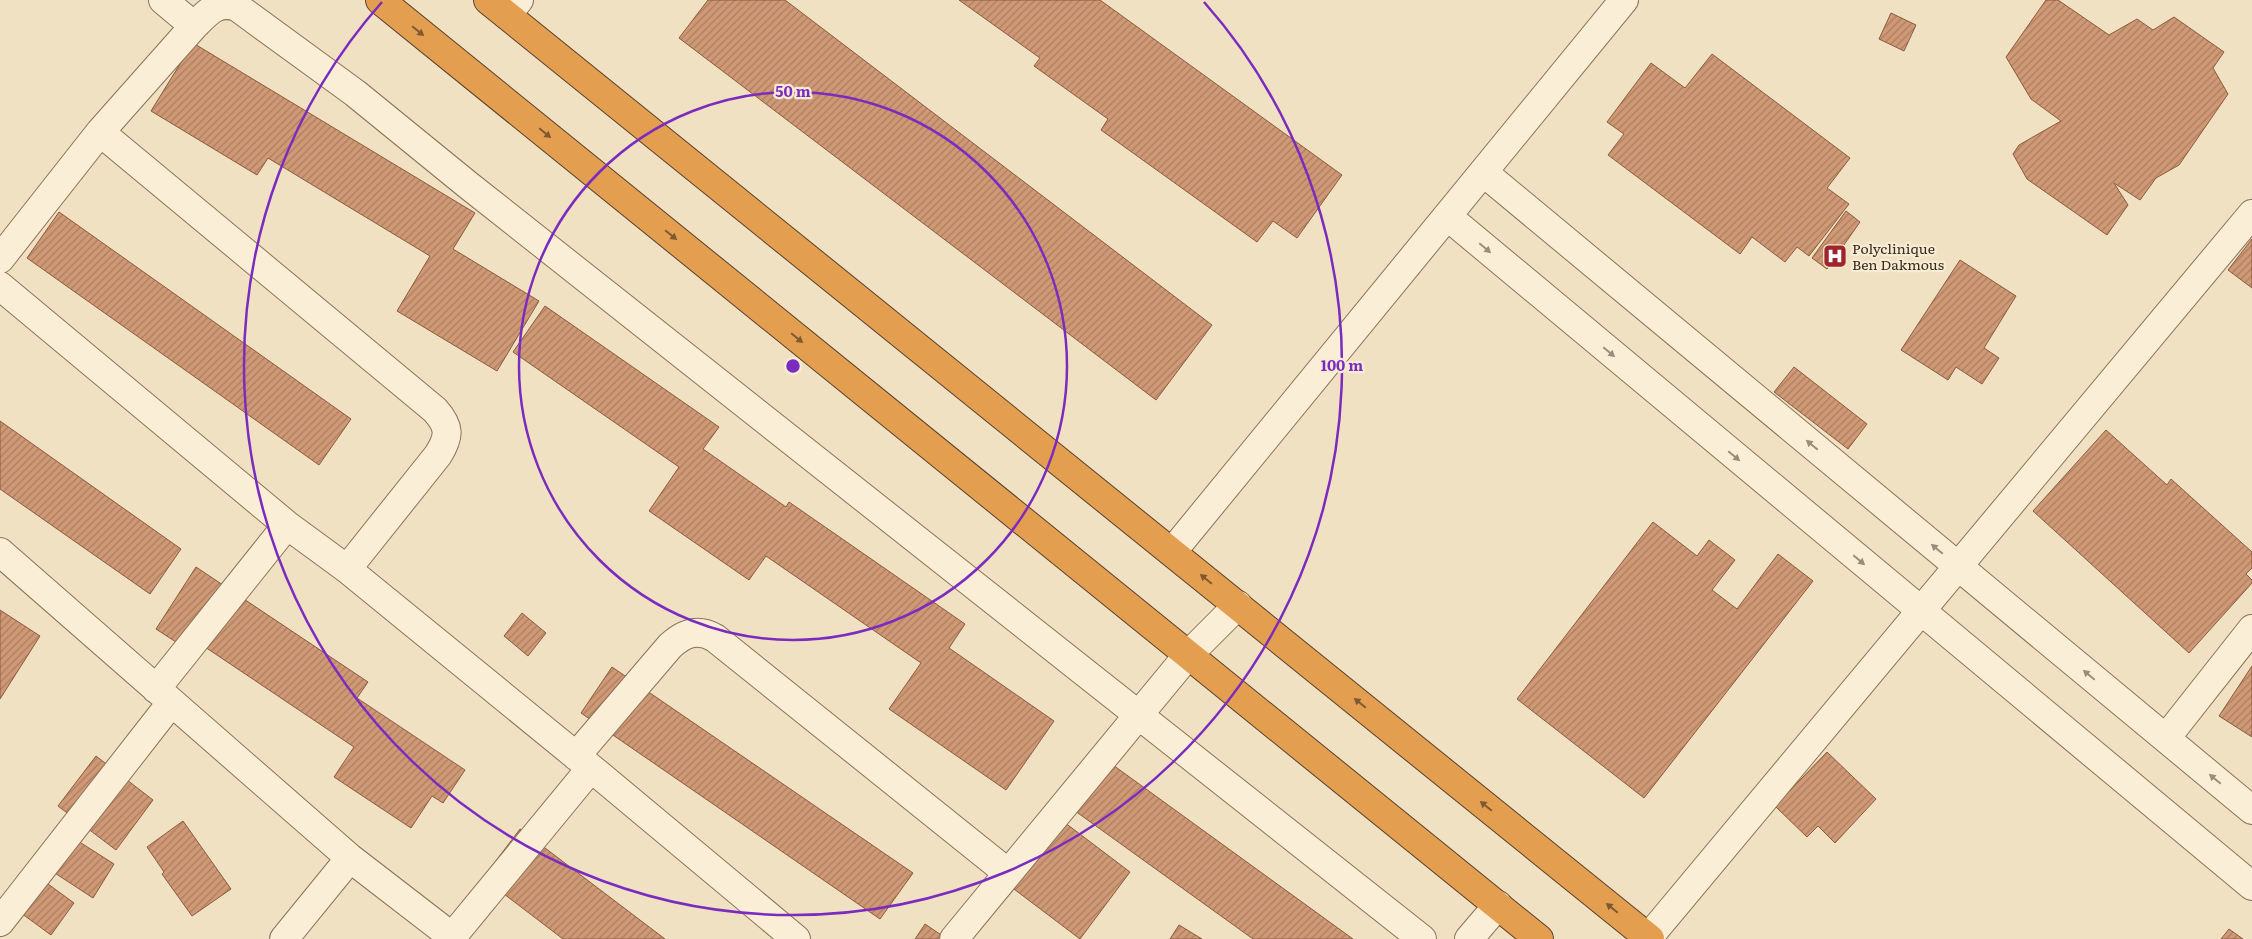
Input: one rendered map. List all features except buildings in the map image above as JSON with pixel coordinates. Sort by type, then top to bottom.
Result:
[{"type":"highway","points":[[380,0],[1539,939]]},
{"type":"highway","points":[[505,5],[1172,552],[1649,938]]},
{"type":"street","points":[[163,0],[194,26]]},
{"type":"street","points":[[1172,552],[1624,0]]},
{"type":"street","points":[[0,259],[100,132],[194,26],[213,8],[221,4],[237,7],[355,94],[1422,939]]},
{"type":"street","points":[[100,132],[435,410],[445,424],[447,432],[445,444],[438,455],[347,569]]},
{"type":"street","points":[[1483,172],[2252,810]]},
{"type":"street","points":[[1649,938],[2252,214]]},
{"type":"street","points":[[1447,216],[2252,886]]},
{"type":"street","points":[[0,286],[287,525],[347,569],[796,939]]},
{"type":"street","points":[[0,922],[287,525]]},
{"type":"street","points":[[0,552],[350,858],[454,938],[670,646],[682,636],[694,632],[700,632],[715,638],[1008,873]]},
{"type":"street","points":[[954,939],[1188,655],[1238,605]]},
{"type":"street","points":[[2166,738],[2252,629]]},
{"type":"street","points":[[284,939],[350,858]]},
{"type":"street","points":[[1469,939],[1498,905]]},
{"type":"place","name":"Polyclinique Ben Dakmous","points":[[1835,256]]}]
